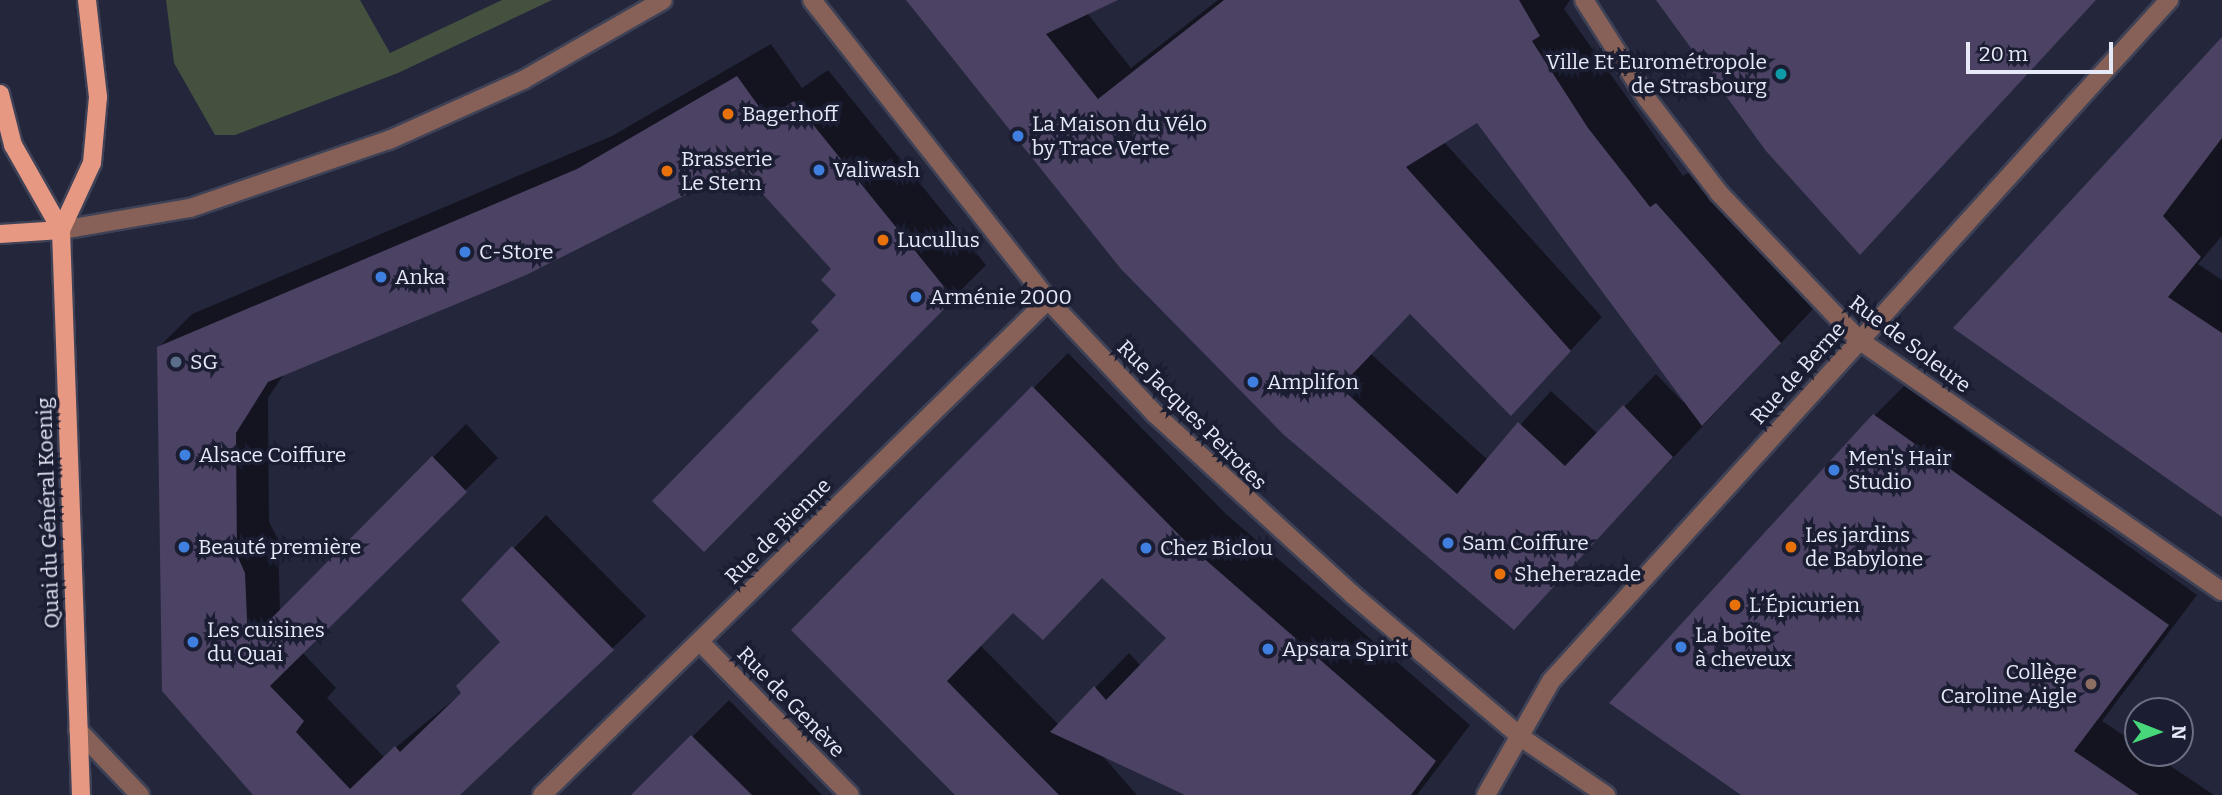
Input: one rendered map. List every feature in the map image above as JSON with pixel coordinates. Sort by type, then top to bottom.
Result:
[{"type":"main road","name":"Quai du Général Koenig","points":[[81,795],[61,230],[92,163],[98,97],[87,0]]},
{"type":"main road","name":"Quai du Général Koenig","points":[[0,94],[13,145],[61,230]]},
{"type":"main road","points":[[0,233],[61,230]]},
{"type":"street","points":[[61,230],[190,208],[390,140],[523,80],[663,0]]},
{"type":"street","name":"Rue Jacques Peirotes","points":[[812,0],[1048,300],[1246,502],[1522,738],[1606,795]]},
{"type":"street","name":"Rue de Soleure","points":[[1584,0],[1647,99],[1719,193],[1859,340],[2222,591]]},
{"type":"street","name":"Rue de Berne","points":[[1486,795],[1522,738],[1551,681],[2169,0]]},
{"type":"street","name":"Rue de Bienne","points":[[542,795],[1048,300]]},
{"type":"street","name":"Rue de Genève","points":[[700,642],[850,795]]},
{"type":"street","points":[[78,730],[140,795]]},
{"type":"green space","points":[[166,0],[360,0],[390,53],[502,0],[552,0],[398,73],[235,135],[215,135],[174,63]]},
{"type":"building","points":[[906,0],[1118,0],[1046,34],[1098,99],[1224,0],[1519,0],[1540,36],[1532,41],[1588,128],[1650,207],[1656,203],[1781,343],[1702,426],[1477,123],[1406,167],[1571,351],[1511,416],[1410,314],[1340,387],[1457,494],[1518,422],[1565,466],[1623,405],[1673,457],[1514,630],[1284,435],[1121,269]]},
{"type":"building","points":[[1656,0],[2096,0],[1860,255],[1766,151]]},
{"type":"building","points":[[2222,37],[2222,138],[2163,216],[2201,257],[2168,297],[2222,333],[2222,517],[1953,328]]},
{"type":"building","points":[[737,76],[768,119],[794,101],[954,299],[704,552],[652,501],[819,330],[811,322],[836,295],[821,280],[831,269],[739,168],[526,275],[268,382],[236,433],[237,555],[245,573],[248,642],[432,456],[467,492],[270,686],[304,721],[296,732],[350,789],[395,746],[400,752],[461,693],[456,686],[500,642],[461,600],[512,546],[614,650],[460,795],[253,795],[162,691],[157,347],[577,169]]},
{"type":"building","points":[[1032,386],[1192,548],[1436,761],[1411,795],[1185,795],[1050,732],[1094,686],[1106,700],[1166,638],[1102,578],[1043,640],[1013,613],[947,681],[1059,795],[955,795],[791,630]]},
{"type":"building","points":[[1873,414],[2169,625],[2074,751],[2139,795],[1741,795],[1609,703]]},
{"type":"building","points":[[691,735],[752,795],[631,795]]},
{"type":"place","name":"Ville Et Eurométropole de Strasbourg","points":[[1781,74]]},
{"type":"place","name":"Bagerhoff","points":[[728,114]]},
{"type":"place","name":"La Maison du Vélo by Trace Verte","points":[[1018,136]]},
{"type":"place","name":"Valiwash","points":[[819,170]]},
{"type":"place","name":"Brasserie Le Stern","points":[[667,171]]},
{"type":"place","name":"Lucullus","points":[[883,240]]},
{"type":"place","name":"C-Store","points":[[465,252]]},
{"type":"place","name":"Anka","points":[[381,277]]},
{"type":"place","name":"Arménie 2000","points":[[916,297]]},
{"type":"place","name":"SG","points":[[176,362]]},
{"type":"place","name":"Amplifon","points":[[1253,382]]},
{"type":"place","name":"Alsace Coiffure","points":[[185,455]]},
{"type":"place","name":"Men's Hair Studio","points":[[1834,470]]},
{"type":"place","name":"Sam Coiffure","points":[[1448,543]]},
{"type":"place","name":"Beauté première","points":[[184,547]]},
{"type":"place","name":"Les jardins de Babylone","points":[[1791,547]]},
{"type":"place","name":"Chez Biclou","points":[[1146,548]]},
{"type":"place","name":"Sheherazade","points":[[1500,574]]},
{"type":"place","name":"L’Épicurien","points":[[1735,605]]},
{"type":"place","name":"Les cuisines du Quai","points":[[193,642]]},
{"type":"place","name":"La boîte à cheveux","points":[[1681,647]]},
{"type":"place","name":"Apsara Spirit","points":[[1268,649]]},
{"type":"place","name":"Collège Caroline Aigle","points":[[2091,684]]}]
